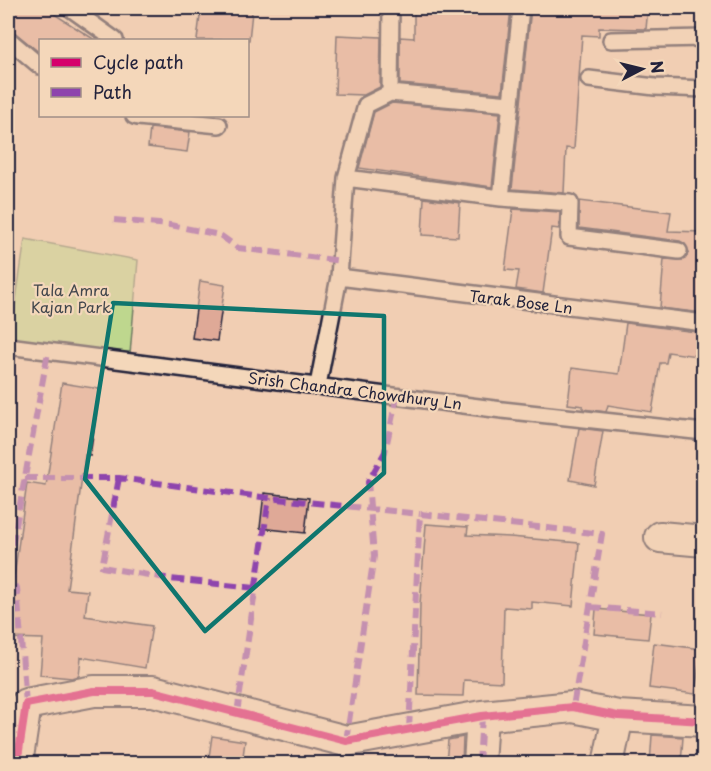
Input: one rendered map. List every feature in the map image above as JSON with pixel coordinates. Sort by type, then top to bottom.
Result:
[{"type":"street","points":[[660,537],[704,541]]},
{"type":"street","points":[[17,764],[26,704],[93,691],[153,691],[346,741],[482,716],[573,707],[618,716],[704,721]]},
{"type":"street","points":[[479,764],[482,716]]},
{"type":"street","points":[[608,764],[618,716]]},
{"type":"lane","points":[[71,8],[114,39]]},
{"type":"lane","points":[[390,93],[391,8]]},
{"type":"lane","points":[[501,198],[521,8]]},
{"type":"lane","points":[[611,40],[704,38]]},
{"type":"lane","points":[[8,39],[39,65]]},
{"type":"lane","points":[[589,79],[655,87],[704,89]]},
{"type":"lane","points":[[318,385],[339,277],[346,178],[354,141],[366,105],[390,93],[510,104]]},
{"type":"lane","points":[[138,117],[219,124]]},
{"type":"lane","points":[[346,178],[501,198],[570,203],[569,237],[679,251]]},
{"type":"lane","name":"Tarak Bose Ln","points":[[339,277],[704,323]]},
{"type":"lane","name":"Srish Chandra Chowdhury Ln","points":[[8,346],[502,410],[704,432]]},
{"type":"highlighted area","points":[[113,303],[384,316],[384,473],[205,631],[85,479]]},
{"type":"green space","name":"Tala Amra Kajan Park","points":[[25,239],[138,260],[130,354],[10,340]]},
{"type":"building","points":[[8,8],[45,8],[93,39],[39,39],[39,52],[14,32],[8,30]]},
{"type":"building","points":[[201,8],[252,12],[249,40],[197,39]]},
{"type":"building","points":[[472,8],[511,8],[502,93],[400,84],[400,37],[414,38],[414,10],[472,11]]},
{"type":"building","points":[[531,8],[648,8],[646,29],[599,28],[599,36],[582,35],[574,149],[566,148],[564,193],[512,189]]},
{"type":"building","points":[[337,35],[381,37],[380,87],[364,95],[335,94]]},
{"type":"building","points":[[392,103],[500,113],[492,187],[359,168],[374,112]]},
{"type":"building","points":[[150,128],[190,132],[187,152],[148,147]]},
{"type":"building","points":[[424,198],[460,203],[458,237],[422,235]]},
{"type":"building","points":[[579,201],[671,212],[668,231],[704,232],[704,313],[660,308],[664,259],[683,260],[689,252],[685,244],[680,241],[579,228]]},
{"type":"building","points":[[513,209],[560,212],[559,229],[552,228],[543,293],[516,289],[519,271],[505,270]]},
{"type":"building","points":[[200,281],[225,285],[217,341],[192,338]]},
{"type":"building","points":[[626,323],[704,333],[704,357],[668,352],[666,363],[660,363],[652,412],[608,405],[606,412],[583,409],[583,406],[568,404],[572,368],[619,374]]},
{"type":"building","points":[[62,383],[100,389],[90,456],[85,455],[67,589],[88,591],[85,616],[152,626],[145,668],[81,657],[79,676],[72,678],[40,675],[43,639],[8,638],[8,598],[11,598],[27,483],[46,486]]},
{"type":"building","points":[[579,428],[603,431],[594,485],[570,480]]},
{"type":"building","points":[[264,493],[309,498],[305,533],[260,528]]},
{"type":"building","points":[[426,524],[468,527],[467,535],[579,543],[573,606],[532,602],[532,609],[504,607],[502,682],[464,680],[463,696],[418,695],[420,604]]},
{"type":"building","points":[[596,609],[651,614],[648,639],[594,634]]},
{"type":"building","points":[[654,643],[701,649],[695,694],[649,688]]},
{"type":"building","points":[[652,735],[683,737],[681,764],[650,764]]},
{"type":"building","points":[[212,736],[245,741],[242,764],[208,764]]},
{"type":"building","points":[[463,737],[462,764],[446,764],[448,740]]},
{"type":"marked path","points":[[114,220],[170,225],[220,235],[238,248],[341,261]]},
{"type":"marked path","points":[[26,704],[17,588],[8,569],[48,352]]},
{"type":"marked path","points":[[346,741],[374,556],[368,482],[385,452],[397,396]]},
{"type":"marked path","points":[[25,478],[119,478],[269,498],[420,514]]},
{"type":"marked path","points":[[119,478],[102,567],[171,579],[255,588]]},
{"type":"marked path","points":[[237,713],[269,498]]},
{"type":"marked path","points":[[409,729],[420,514],[602,534],[573,707]]},
{"type":"marked path","points":[[590,607],[662,613]]},
{"type":"marked path","points":[[479,764],[482,716]]},
{"type":"cycle path","points":[[17,764],[26,704],[94,691],[153,691],[346,741],[482,716],[573,707],[618,716],[704,721]]}]
